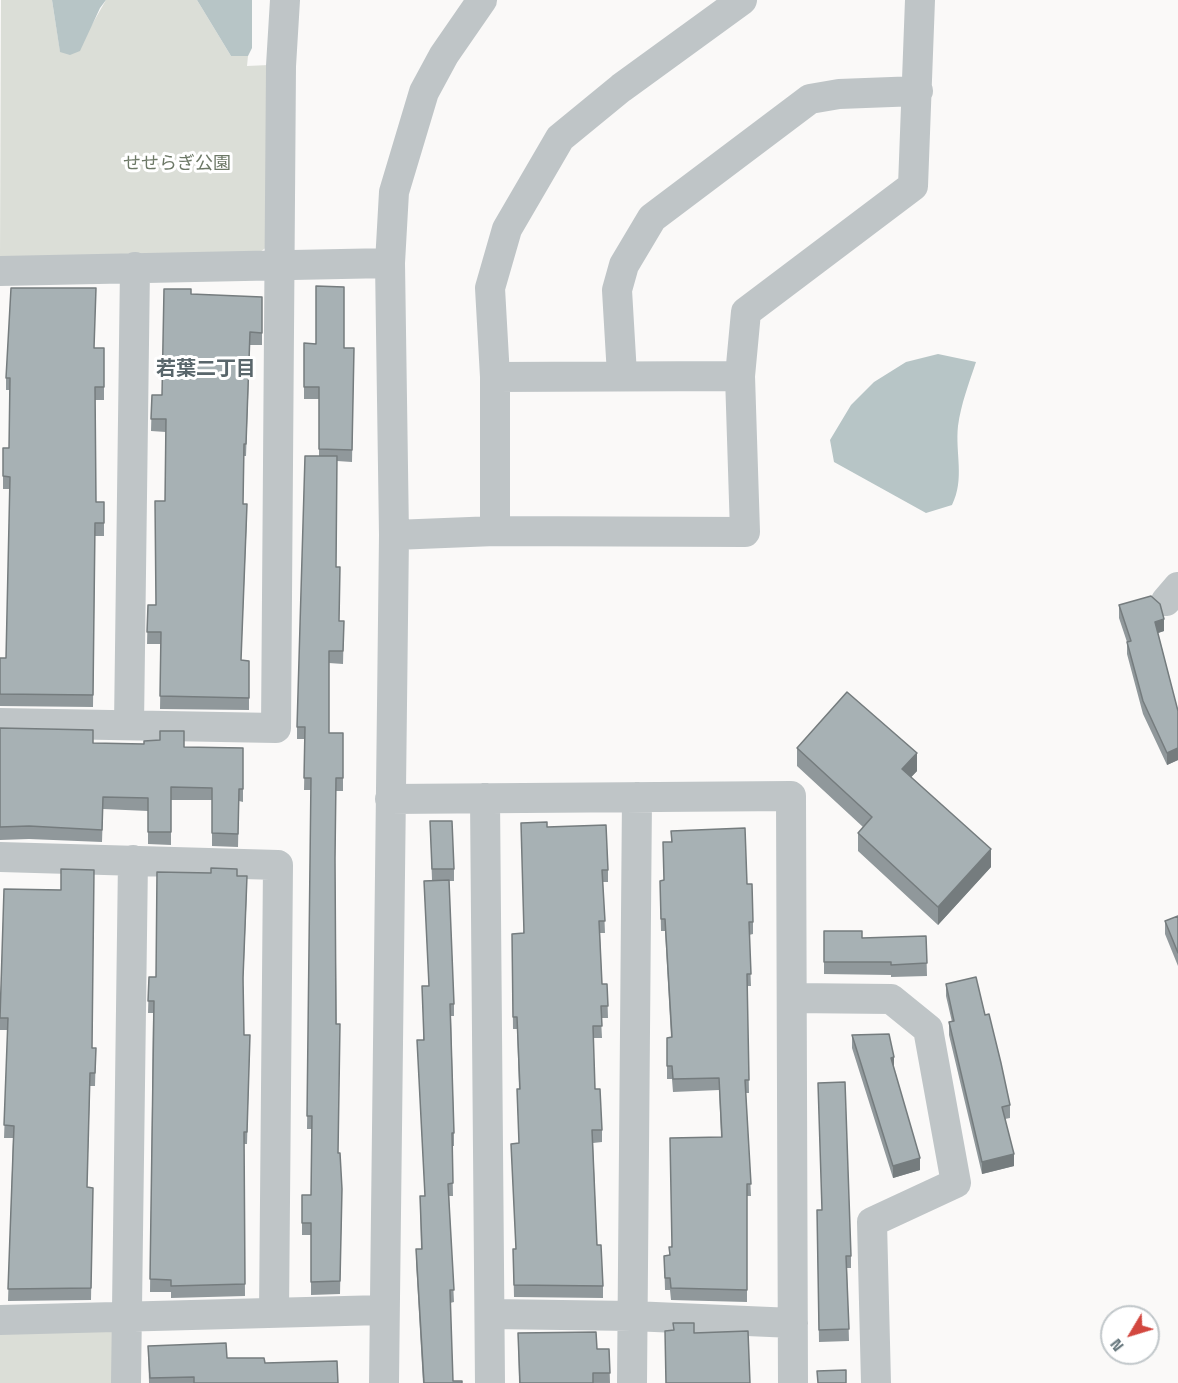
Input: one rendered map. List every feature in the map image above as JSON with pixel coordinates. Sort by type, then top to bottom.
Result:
[{"type":"street","points":[[0,723],[276,728],[281,66],[285,0]]},
{"type":"street","points":[[384,1383],[394,535],[390,263],[393,192],[424,92],[460,29],[482,0]]},
{"type":"street","points":[[495,531],[495,377],[490,288],[507,229],[560,138],[621,88],[742,0]]},
{"type":"street","points":[[394,535],[495,531],[745,532],[740,375],[746,312],[913,186],[920,0]]},
{"type":"street","points":[[622,375],[617,290],[624,266],[652,218],[810,99],[839,94],[918,92]]},
{"type":"street","points":[[0,271],[280,263],[390,263]]},
{"type":"street","points":[[129,725],[135,267]]},
{"type":"street","points":[[495,377],[740,375]]},
{"type":"street","points":[[390,799],[791,796],[793,1383]]},
{"type":"street","points":[[632,1383],[637,797]]},
{"type":"street","points":[[485,798],[490,1383]]},
{"type":"street","points":[[0,857],[278,865],[274,1312]]},
{"type":"street","points":[[126,1383],[133,860]]},
{"type":"street","points":[[792,998],[891,999],[928,1029],[956,1183],[872,1222],[876,1383]]},
{"type":"street","points":[[0,1320],[384,1310]]},
{"type":"street","points":[[491,1314],[632,1316],[793,1323]]},
{"type":"green space","name":"せせらぎ公園","points":[[1,0],[52,0],[60,51],[90,28],[106,0],[197,0],[231,56],[248,56],[247,66],[269,65],[271,244],[253,257],[0,256]]},
{"type":"green space","points":[[127,1316],[126,1383],[0,1383],[0,1320]]},
{"type":"shaded area","points":[[52,0],[106,0],[80,51],[70,55],[60,52]]},
{"type":"shaded area","points":[[197,0],[252,0],[252,48],[248,56],[231,56]]},
{"type":"shaded area","points":[[938,354],[976,362],[958,426],[959,476],[956,495],[952,505],[926,513],[834,462],[830,440],[851,405],[874,382],[906,362]]},
{"type":"building","points":[[316,286],[344,287],[344,348],[354,348],[352,450],[319,449],[319,387],[304,387],[304,343],[316,344]]},
{"type":"building","points":[[11,288],[96,288],[94,348],[104,348],[104,387],[95,387],[96,502],[104,502],[104,523],[95,523],[93,695],[0,694],[0,658],[6,658],[10,477],[3,476],[3,448],[9,448],[10,378],[6,378]]},
{"type":"building","points":[[164,289],[191,289],[191,294],[262,297],[262,333],[250,332],[246,444],[244,444],[243,504],[247,504],[241,660],[249,661],[249,698],[160,696],[161,632],[147,632],[148,605],[156,605],[155,501],[165,501],[166,419],[151,419],[152,395],[162,395]]},
{"type":"building","points":[[305,456],[337,456],[336,567],[340,567],[339,621],[344,621],[343,651],[329,651],[329,733],[343,733],[343,778],[336,778],[335,858],[336,1024],[340,1024],[338,1153],[340,1153],[342,1189],[340,1281],[311,1282],[311,1223],[302,1223],[302,1195],[311,1195],[312,1116],[307,1116],[311,778],[304,778],[305,727],[297,727]]},
{"type":"building","points":[[1151,596],[1160,604],[1164,619],[1155,622],[1178,711],[1178,748],[1167,753],[1143,701],[1127,642],[1131,641],[1119,605]]},
{"type":"building","points":[[847,692],[917,753],[902,769],[991,849],[938,907],[858,833],[872,817],[797,748]]},
{"type":"building","points":[[0,728],[93,730],[93,743],[144,744],[144,741],[160,740],[160,731],[184,731],[184,747],[243,748],[243,789],[239,789],[238,834],[212,833],[212,788],[171,787],[171,832],[148,832],[148,798],[103,797],[102,830],[29,826],[0,827]]},
{"type":"building","points":[[430,821],[452,821],[454,869],[432,869]]},
{"type":"building","points":[[547,822],[547,827],[606,825],[608,870],[602,870],[605,921],[599,921],[602,984],[607,984],[608,1006],[601,1006],[602,1026],[593,1026],[595,1089],[600,1089],[602,1130],[592,1130],[597,1245],[601,1245],[603,1286],[514,1285],[513,1249],[516,1249],[511,1144],[519,1143],[517,1089],[520,1089],[517,1017],[513,1017],[512,934],[524,933],[521,823]]},
{"type":"building","points":[[745,828],[747,884],[752,884],[753,922],[749,922],[751,974],[747,974],[749,1080],[745,1080],[751,1184],[747,1184],[747,1290],[671,1288],[670,1278],[665,1278],[664,1256],[670,1255],[669,1247],[672,1247],[670,1138],[722,1137],[719,1078],[673,1079],[672,1066],[667,1066],[667,1038],[672,1037],[665,919],[661,919],[660,881],[664,880],[663,842],[672,842],[671,831]]},
{"type":"building","points":[[211,868],[237,869],[237,876],[247,876],[243,978],[244,1035],[250,1035],[247,1132],[244,1132],[245,1284],[171,1286],[171,1280],[150,1279],[154,1001],[148,1001],[149,977],[156,977],[157,872],[211,873]]},
{"type":"building","points":[[61,869],[94,870],[92,1048],[96,1048],[95,1073],[90,1073],[87,1187],[93,1188],[91,1288],[8,1289],[14,1126],[4,1125],[8,1018],[0,1018],[4,889],[61,890]]},
{"type":"building","points":[[449,880],[454,1004],[450,1004],[454,1133],[452,1133],[453,1183],[448,1184],[454,1290],[450,1290],[453,1381],[462,1381],[462,1383],[424,1383],[416,1249],[422,1249],[420,1196],[425,1196],[417,1040],[424,1040],[422,986],[429,986],[424,881]]},
{"type":"building","points":[[1178,916],[1178,953],[1165,921]]},
{"type":"building","points":[[824,931],[862,931],[862,938],[926,936],[927,963],[891,965],[891,962],[824,962]]},
{"type":"building","points":[[976,977],[985,1015],[989,1014],[1001,1063],[1010,1105],[1002,1107],[1014,1154],[982,1162],[949,1022],[954,1021],[946,984]]},
{"type":"building","points":[[889,1034],[894,1057],[891,1058],[920,1158],[893,1166],[852,1035]]},
{"type":"building","points":[[845,1082],[851,1256],[846,1256],[849,1329],[819,1330],[817,1210],[822,1210],[818,1083]]},
{"type":"building","points":[[673,1323],[694,1323],[694,1333],[748,1331],[750,1383],[666,1383],[665,1331],[674,1330]]},
{"type":"building","points":[[596,1332],[597,1349],[609,1349],[610,1373],[593,1373],[593,1383],[520,1383],[518,1333]]},
{"type":"building","points":[[226,1343],[227,1358],[264,1358],[265,1363],[337,1361],[338,1383],[194,1383],[194,1377],[150,1378],[148,1346]]},
{"type":"building","points":[[846,1370],[846,1383],[818,1383],[817,1371]]},
{"type":"district","name":"若葉二丁目","points":[[206,370]]}]
